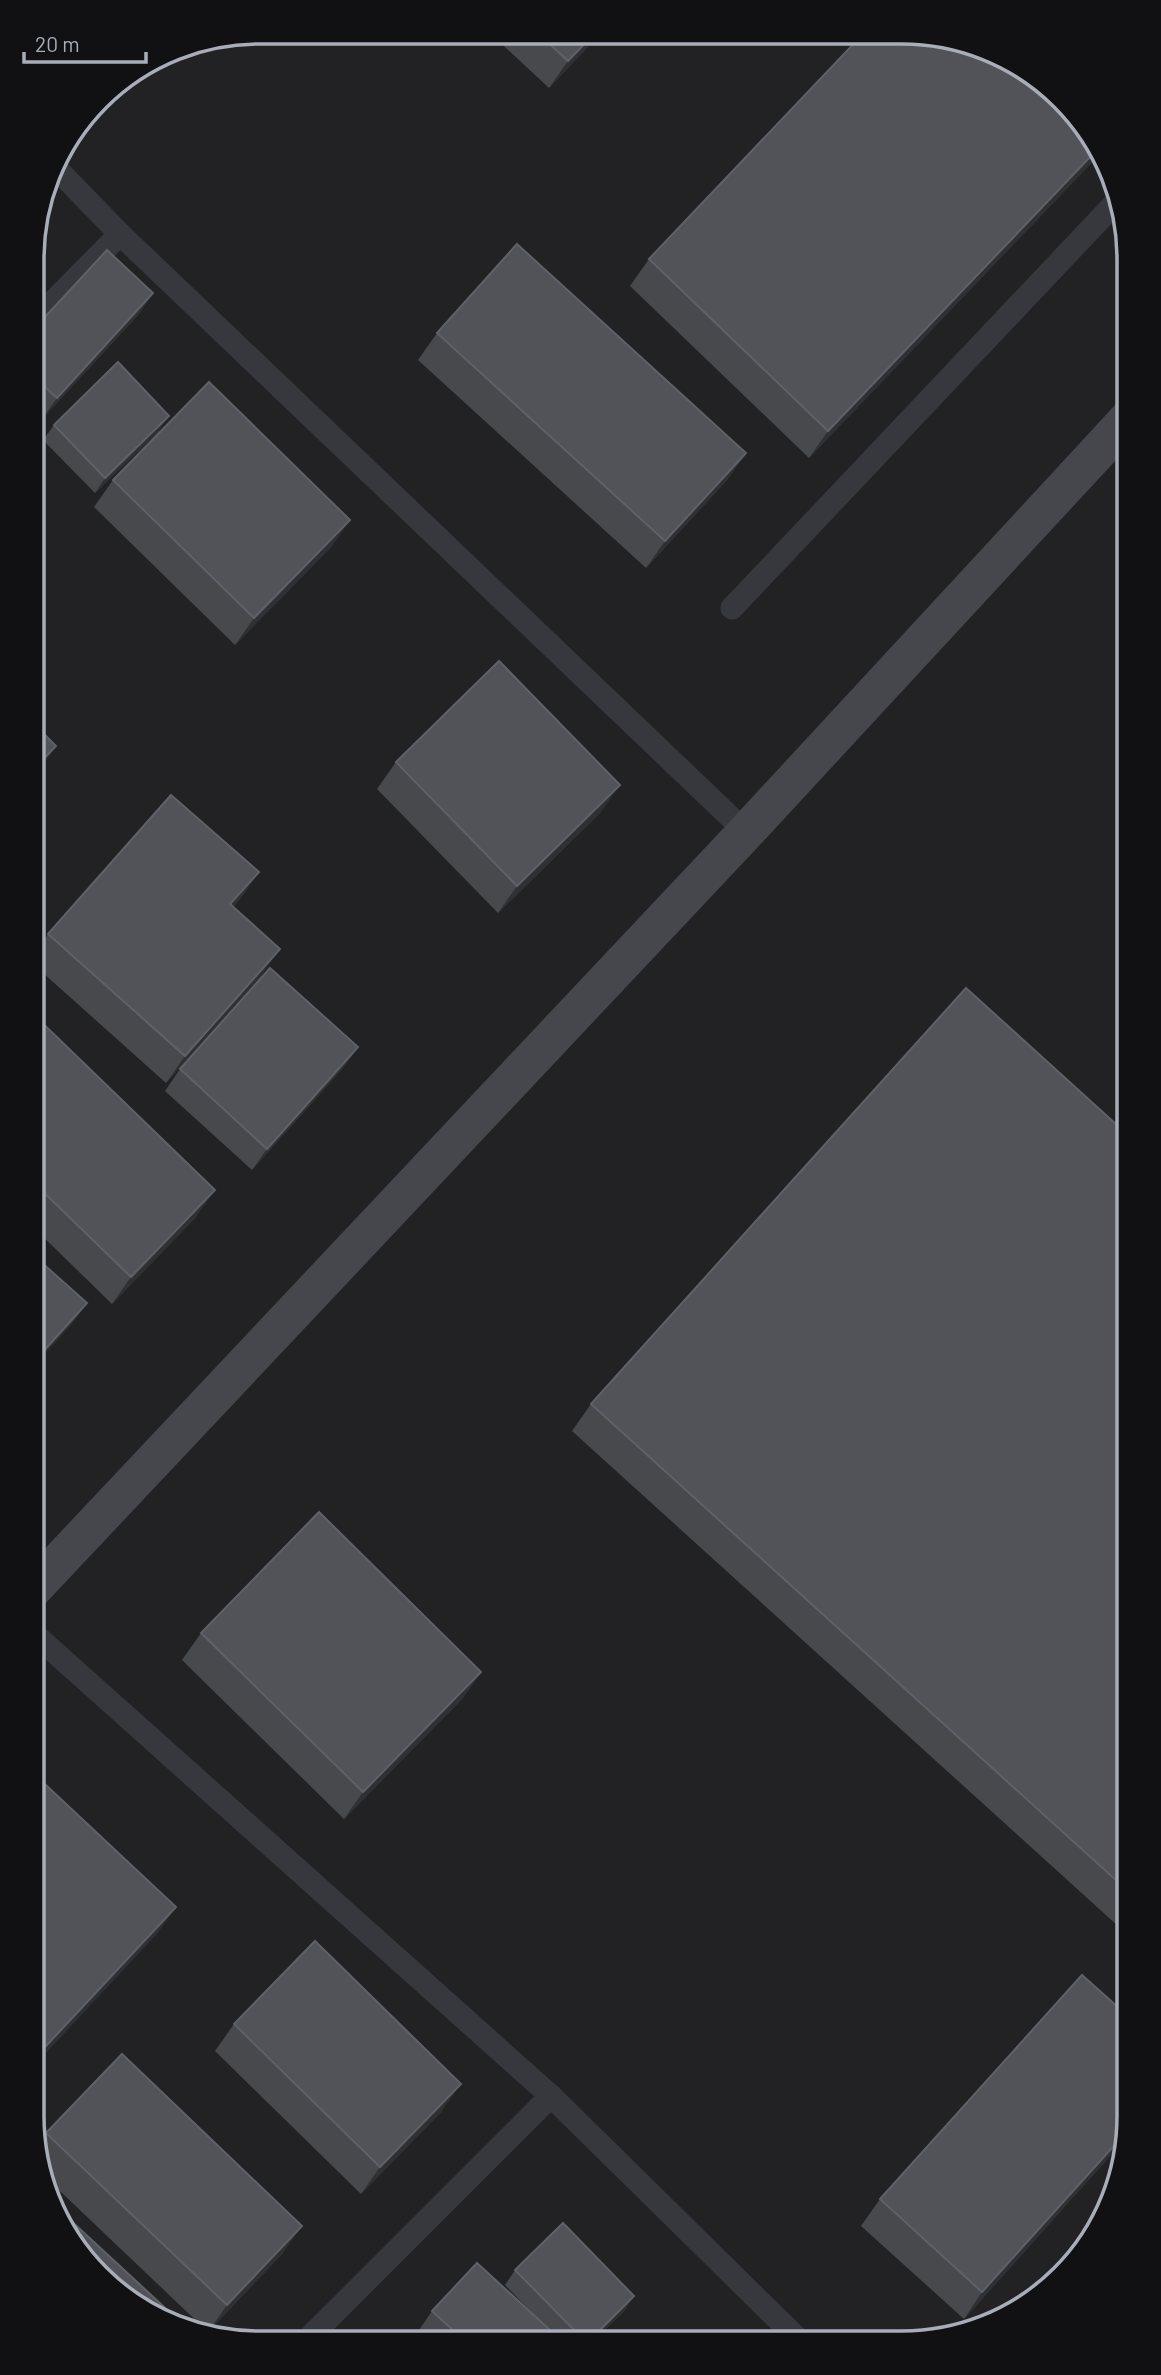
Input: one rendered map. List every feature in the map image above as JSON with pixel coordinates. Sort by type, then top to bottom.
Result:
[{"type":"street","points":[[44,1577],[746,832],[1117,431]]},
{"type":"lane","points":[[61,173],[120,234],[746,832]]},
{"type":"lane","points":[[732,608],[1111,208]]},
{"type":"lane","points":[[44,311],[120,234]]},
{"type":"lane","points":[[44,1643],[551,2096],[790,2331]]},
{"type":"lane","points":[[316,2331],[551,2096]]},
{"type":"shaded area","points":[[903,44],[944,48],[972,55],[998,66],[1044,97],[1081,139],[1106,189],[1115,230],[1117,258],[1117,2131],[1106,2186],[1095,2212],[1073,2247],[1044,2278],[1022,2295],[972,2320],[944,2327],[903,2331],[230,2329],[176,2315],[139,2295],[117,2278],[80,2236],[55,2186],[44,2131],[44,244],[51,203],[60,176],[88,128],[107,107],[128,88],[176,60],[230,46]]},
{"type":"building","points":[[550,44],[584,44],[568,61]]},
{"type":"building","points":[[853,44],[931,46],[972,55],[998,66],[1044,97],[1064,117],[1091,156],[828,431],[649,259]]},
{"type":"building","points":[[517,244],[746,453],[665,541],[437,333]]},
{"type":"building","points":[[107,250],[153,293],[57,398],[44,386],[44,318]]},
{"type":"building","points":[[118,362],[169,416],[105,478],[54,425]]},
{"type":"building","points":[[209,382],[350,520],[254,618],[113,480]]},
{"type":"building","points":[[499,661],[620,785],[517,886],[396,762]]},
{"type":"building","points":[[44,734],[56,746],[44,759]]},
{"type":"building","points":[[171,795],[259,872],[230,904],[280,949],[185,1056],[48,934]]},
{"type":"building","points":[[270,968],[358,1047],[267,1149],[180,1069]]},
{"type":"building","points":[[966,988],[1117,1125],[1117,1881],[591,1404]]},
{"type":"building","points":[[44,1025],[215,1190],[131,1277],[44,1193]]},
{"type":"building","points":[[44,1265],[87,1303],[44,1351]]},
{"type":"building","points":[[319,1512],[481,1672],[363,1792],[201,1633]]},
{"type":"building","points":[[44,1783],[176,1907],[44,2048]]},
{"type":"building","points":[[315,1941],[461,2084],[380,2167],[234,2024]]},
{"type":"building","points":[[1082,1975],[1117,2006],[1115,2145],[982,2292],[880,2199]]},
{"type":"building","points":[[122,2054],[302,2226],[227,2305],[46,2133]]},
{"type":"building","points":[[71,2221],[169,2311],[139,2295],[117,2278],[97,2258]]},
{"type":"building","points":[[563,2223],[634,2296],[599,2331],[575,2331],[515,2270]]},
{"type":"building","points":[[477,2263],[551,2331],[454,2331],[432,2311]]}]
